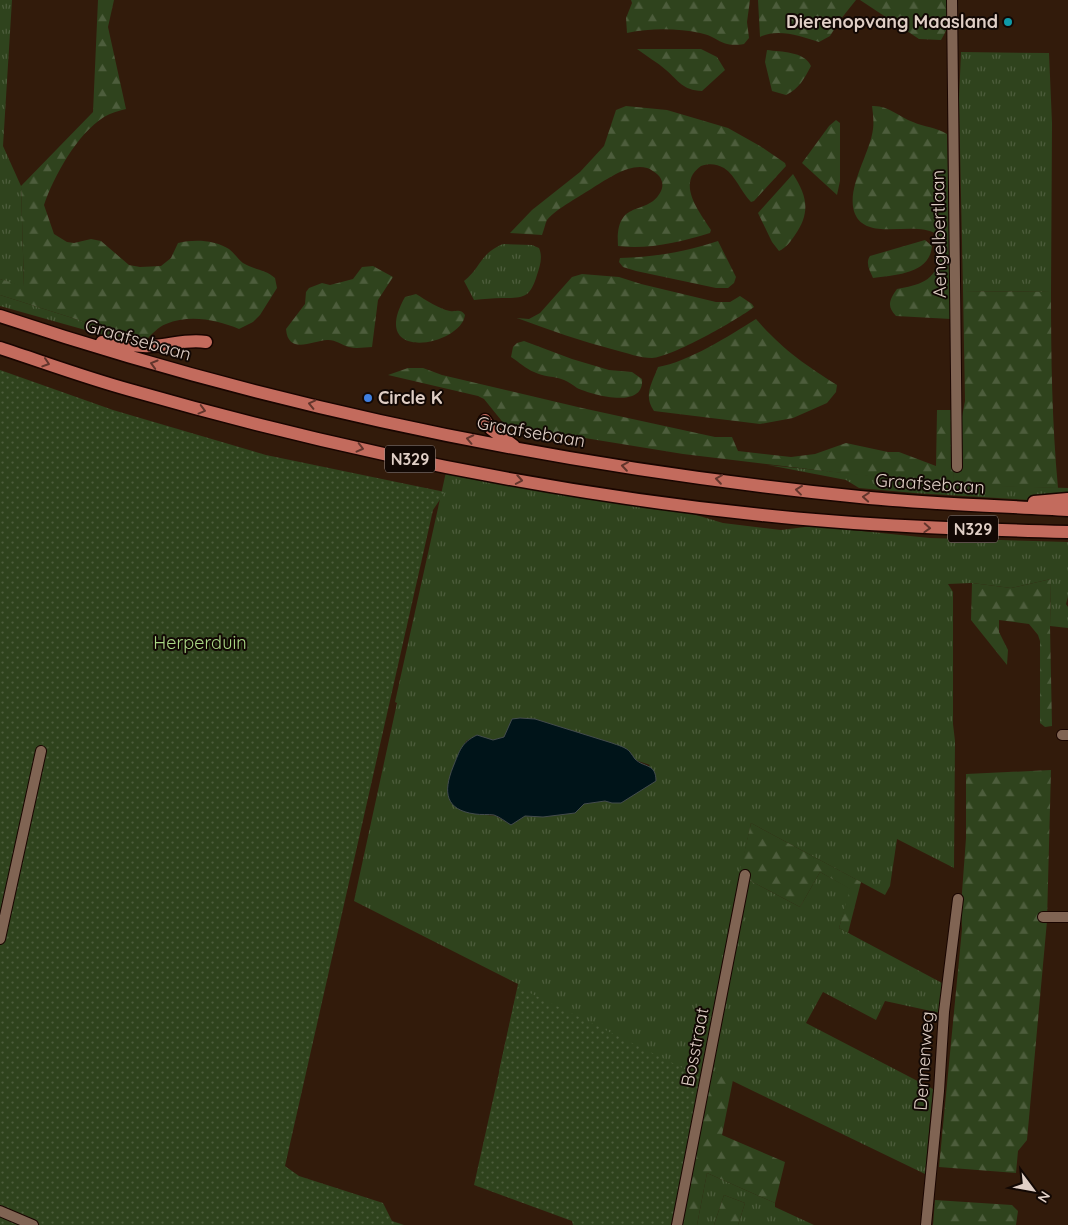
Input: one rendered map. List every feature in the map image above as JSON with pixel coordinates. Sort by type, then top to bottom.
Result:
[{"type":"main road","name":"Graafsebaan","points":[[0,316],[61,337],[312,405],[518,449],[624,466],[862,497],[1068,510]]},
{"type":"main road","points":[[61,337],[132,346],[152,346],[191,340],[206,342]]},
{"type":"main road","name":"N329","points":[[0,348],[128,390],[231,418],[381,454],[577,490],[763,516],[950,529],[1068,532]]},
{"type":"main road","points":[[485,420],[495,432],[518,449]]},
{"type":"main road","name":"N329","points":[[1002,506],[1068,499]]},
{"type":"street","name":"Aengelbertlaan","points":[[952,0],[957,467]]},
{"type":"street","points":[[0,939],[41,751]]},
{"type":"street","name":"Bosstraat","points":[[678,1225],[745,876]]},
{"type":"street","name":"Dennenweg","points":[[926,1225],[939,1091],[944,1012],[958,899]]},
{"type":"street","points":[[1043,917],[1068,917]]},
{"type":"street","points":[[0,1211],[33,1225]]},
{"type":"green space","points":[[0,0],[12,0],[3,146],[21,186],[24,287],[0,279]]},
{"type":"green space","points":[[98,0],[114,0],[108,27],[126,109],[115,112],[94,124],[76,145],[60,169],[44,205],[54,234],[67,242],[74,243],[91,239],[101,241],[129,265],[140,267],[161,266],[171,258],[178,243],[204,241],[229,249],[243,263],[275,278],[277,288],[260,315],[253,322],[239,329],[203,319],[184,319],[163,325],[145,341],[0,295],[0,279],[24,286],[21,186],[93,112]]},
{"type":"green space","points":[[631,0],[750,0],[747,22],[749,38],[744,44],[730,45],[707,35],[682,30],[654,29],[627,33],[626,18],[632,3]]},
{"type":"green space","points":[[758,0],[856,0],[830,36],[819,42],[797,35],[781,33],[767,34],[760,37]]},
{"type":"green space","points":[[860,0],[955,0],[950,21],[941,40],[919,39]]},
{"type":"green space","points":[[637,49],[701,49],[717,57],[725,70],[702,91],[690,89]]},
{"type":"green space","points":[[767,50],[798,55],[808,61],[811,66],[798,87],[791,93],[786,95],[772,91],[765,62]]},
{"type":"green space","points":[[961,52],[1049,53],[1052,123],[1051,292],[963,291],[959,99]]},
{"type":"green space","points":[[626,106],[667,110],[728,128],[760,146],[785,163],[786,166],[751,202],[732,175],[724,168],[713,164],[701,166],[693,174],[690,181],[691,196],[711,230],[710,233],[687,239],[652,246],[618,246],[618,230],[622,220],[627,214],[655,199],[662,189],[662,182],[659,176],[650,169],[640,167],[627,169],[613,176],[563,207],[547,220],[542,235],[510,233],[532,210],[580,172],[604,146],[616,110]]},
{"type":"green space","points":[[872,106],[883,107],[908,120],[947,134],[951,319],[896,316],[890,306],[891,299],[897,289],[919,284],[935,272],[940,256],[940,242],[936,234],[927,230],[870,227],[861,222],[855,214],[853,194],[871,139],[873,129]]},
{"type":"green space","points":[[836,120],[840,123],[840,181],[837,195],[802,163],[829,126]]},
{"type":"green space","points":[[793,174],[804,197],[805,211],[800,227],[795,235],[779,251],[772,242],[758,213]]},
{"type":"green space","points":[[925,240],[932,246],[930,255],[918,268],[901,274],[873,278],[868,264],[870,256]]},
{"type":"green space","points":[[718,241],[736,277],[734,283],[728,288],[716,288],[636,271],[623,267],[619,262],[620,258],[669,253]]},
{"type":"green space","points":[[503,244],[532,245],[539,248],[541,262],[532,288],[521,297],[474,300],[464,281],[489,252]]},
{"type":"green space","points":[[373,266],[393,277],[378,300],[372,347],[352,348],[330,340],[302,345],[291,342],[286,329],[305,304],[306,292],[309,288],[322,283],[330,285],[353,279],[362,267]]},
{"type":"green space","points":[[582,274],[619,277],[716,302],[730,302],[740,296],[754,307],[720,329],[689,345],[652,358],[590,343],[517,318],[529,319],[540,313],[572,277]]},
{"type":"green space","points":[[963,291],[1051,292],[1052,390],[1058,488],[975,486],[962,482],[961,422],[965,401]]},
{"type":"green space","points":[[416,294],[441,308],[462,312],[465,315],[460,326],[449,335],[434,341],[419,343],[406,340],[398,332],[397,318],[405,297]]},
{"type":"green space","points":[[0,295],[145,341],[128,341],[0,306]]},
{"type":"green space","points":[[756,319],[794,355],[837,385],[836,392],[827,403],[793,418],[760,424],[654,411],[649,395],[658,367],[695,354]]},
{"type":"green space","points":[[524,341],[572,359],[609,370],[632,372],[642,379],[641,389],[627,397],[616,398],[584,391],[560,379],[538,374],[511,357],[513,347],[517,343]]},
{"type":"green space","points":[[408,368],[423,368],[442,375],[715,437],[732,437],[738,451],[791,457],[815,454],[846,443],[888,452],[899,452],[936,466],[937,410],[953,410],[954,482],[952,484],[858,475],[683,454],[505,425],[484,399],[478,396],[388,375]]},
{"type":"green space","name":"Herperduin","points":[[0,370],[113,410],[266,455],[445,492],[433,510],[285,1166],[299,1176],[383,1203],[392,1221],[404,1225],[0,1225]]},
{"type":"green space","points":[[768,465],[951,484],[954,482],[954,471],[962,471],[962,482],[967,485],[1068,488],[1068,500],[1029,500],[859,488],[846,480]]},
{"type":"green space","points":[[446,472],[686,512],[723,523],[781,530],[813,526],[930,538],[1068,542],[1068,597],[1066,604],[1068,607],[1068,628],[1050,626],[1051,579],[1011,588],[972,583],[948,584],[953,592],[954,868],[897,839],[890,886],[885,895],[751,823],[672,1225],[629,1225],[499,1071],[518,984],[354,901],[397,703],[395,702]],"holes":[[[520,718],[535,719],[612,743],[630,752],[635,760],[650,765],[612,803],[605,801],[584,804],[575,813],[543,817],[525,816],[511,825],[496,816],[476,814],[449,778],[466,741],[477,735],[493,740],[504,737]]]},
{"type":"green space","points":[[1051,579],[1052,726],[1045,727],[1040,723],[1040,641],[1038,635],[1029,624],[999,620],[999,632],[1008,650],[1007,665],[971,620],[972,583],[1011,588]]},
{"type":"green space","points":[[1051,770],[1047,921],[1027,1140],[1018,1151],[1016,1173],[939,1167],[962,929],[961,906],[966,838],[966,774]]},
{"type":"green space","points":[[751,823],[861,882],[848,933],[839,928],[850,889],[820,872],[800,907],[739,875]]},
{"type":"green space","points":[[820,872],[851,889],[839,928],[942,983],[940,1013],[885,1001],[876,1020],[823,992],[806,1023],[933,1089],[925,1174],[712,1071],[749,880],[800,907]]},
{"type":"green space","points":[[518,987],[703,1078],[671,1225],[573,1225],[572,1221],[474,1185]]},
{"type":"green space","points":[[712,1071],[733,1080],[722,1135],[785,1162],[775,1203],[707,1173],[697,1225],[682,1225]]},
{"type":"green space","points":[[707,1173],[775,1203],[775,1207],[814,1225],[738,1225],[745,1203],[724,1195],[714,1225],[697,1225]]},
{"type":"green space","points":[[724,1195],[745,1203],[738,1225],[714,1225]]},
{"type":"green space","points":[[935,1200],[1012,1205],[1018,1211],[1016,1225],[933,1225]]},
{"type":"shaded area","points":[[512,719],[535,719],[624,747],[638,762],[654,771],[656,781],[621,803],[605,801],[584,804],[575,813],[543,817],[525,816],[511,825],[494,815],[465,812],[452,804],[449,798],[448,784],[457,756],[467,741],[477,735],[493,740],[504,737]]},
{"type":"place","name":"Dierenopvang Maasland","points":[[1008,22]]},
{"type":"place","name":"Circle K","points":[[368,398]]}]
